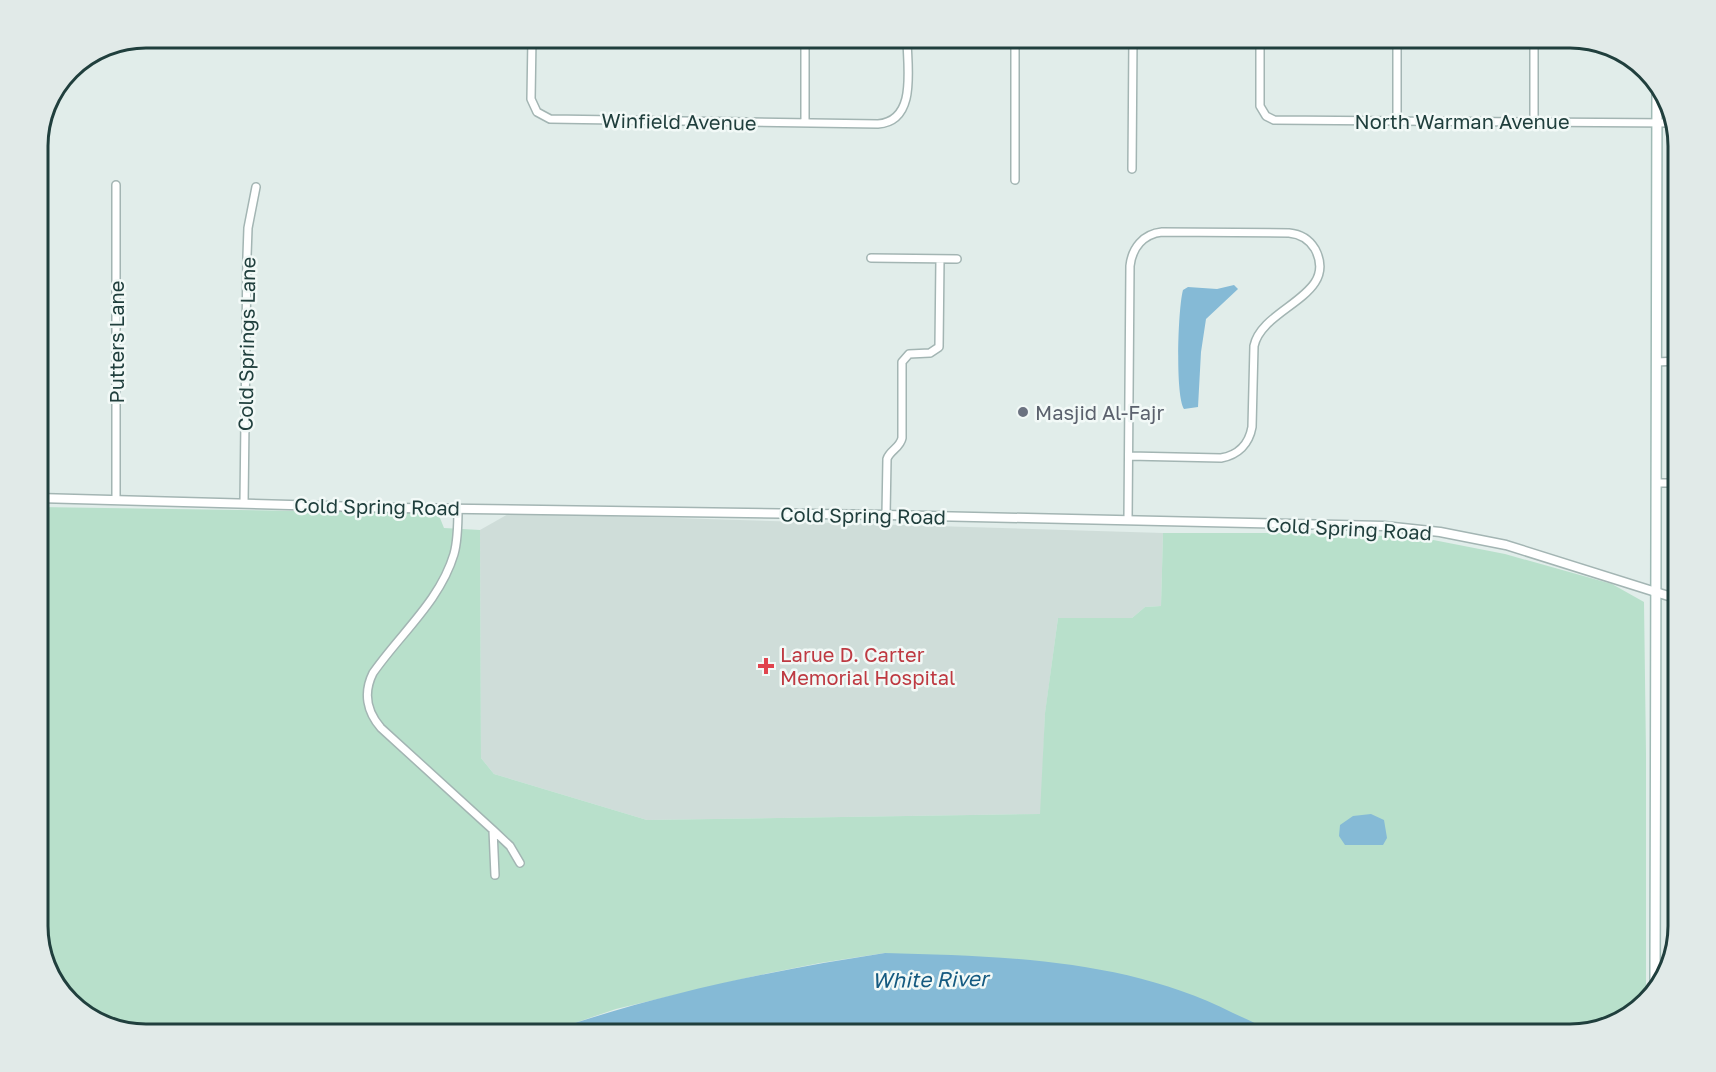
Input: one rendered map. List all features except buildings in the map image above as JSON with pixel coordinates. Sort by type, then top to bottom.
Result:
[{"type":"main road","points":[[1655,975],[1657,100]]},
{"type":"street","name":"Winfield Avenue","points":[[532,48],[531,99],[537,112],[546,118],[805,123],[882,123],[897,117],[905,107],[907,97],[907,48]]},
{"type":"street","points":[[805,48],[805,123]]},
{"type":"street","points":[[1015,48],[1015,180]]},
{"type":"street","points":[[1132,169],[1133,48]]},
{"type":"street","name":"North Warman Avenue","points":[[1260,48],[1260,103],[1262,111],[1268,117],[1277,120],[1657,122]]},
{"type":"street","points":[[1397,48],[1397,121]]},
{"type":"street","points":[[1534,48],[1534,122]]},
{"type":"street","points":[[1657,122],[1665,122]]},
{"type":"street","name":"Putters Lane","points":[[116,185],[116,500]]},
{"type":"street","name":"Cold Springs Lane","points":[[244,503],[248,228],[256,187]]},
{"type":"street","points":[[1128,520],[1131,258],[1141,240],[1151,234],[1162,232],[1289,232],[1309,242],[1318,256],[1320,266],[1315,283],[1306,295],[1266,323],[1255,342],[1252,427],[1246,444],[1232,455],[1221,458],[1129,456]]},
{"type":"street","points":[[871,258],[957,259]]},
{"type":"street","points":[[886,515],[887,459],[891,451],[900,444],[902,438],[902,362],[910,354],[930,353],[939,346],[940,259]]},
{"type":"street","points":[[1657,362],[1668,361]]},
{"type":"street","points":[[1656,483],[1668,483]]},
{"type":"street","name":"Cold Spring Road","points":[[48,498],[1369,525],[1433,531],[1475,538],[1523,550],[1668,596]]},
{"type":"street","points":[[458,508],[456,542],[448,568],[425,608],[373,673],[367,700],[372,717],[381,728],[510,846],[520,863]]},
{"type":"street","points":[[493,830],[495,875]]},
{"type":"shaded area","name":"Larue D. Carter Memorial Hospital","points":[[510,513],[1163,533],[1161,606],[1145,607],[1132,618],[1058,618],[1045,714],[1041,814],[647,820],[494,774],[481,758],[480,530]]},
{"type":"green space","points":[[48,507],[438,513],[444,528],[480,530],[481,758],[494,774],[647,820],[1040,814],[1045,713],[1058,618],[1132,618],[1145,607],[1161,606],[1163,533],[1297,533],[1418,537],[1505,554],[1612,584],[1644,602],[1646,988],[1630,1004],[1608,1017],[1570,1024],[1237,1024],[885,953],[755,976],[616,1009],[572,1024],[146,1024],[108,1017],[86,1004],[68,986],[55,964],[48,933]]},
{"type":"water","points":[[1234,285],[1238,289],[1206,319],[1201,352],[1198,407],[1184,409],[1179,387],[1178,351],[1183,290],[1188,287],[1217,289]]},
{"type":"water","points":[[1371,814],[1384,820],[1387,838],[1383,845],[1345,845],[1339,836],[1340,825],[1353,816]]},
{"type":"water","name":"White River","points":[[885,953],[974,956],[1063,964],[1150,981],[1192,995],[1257,1024],[572,1024],[637,1004],[802,967]]},
{"type":"place","name":"Masjid Al-Fajr","points":[[1023,412]]},
{"type":"place","name":"Larue D. Carter Memorial Hospital","points":[[766,666]]}]
